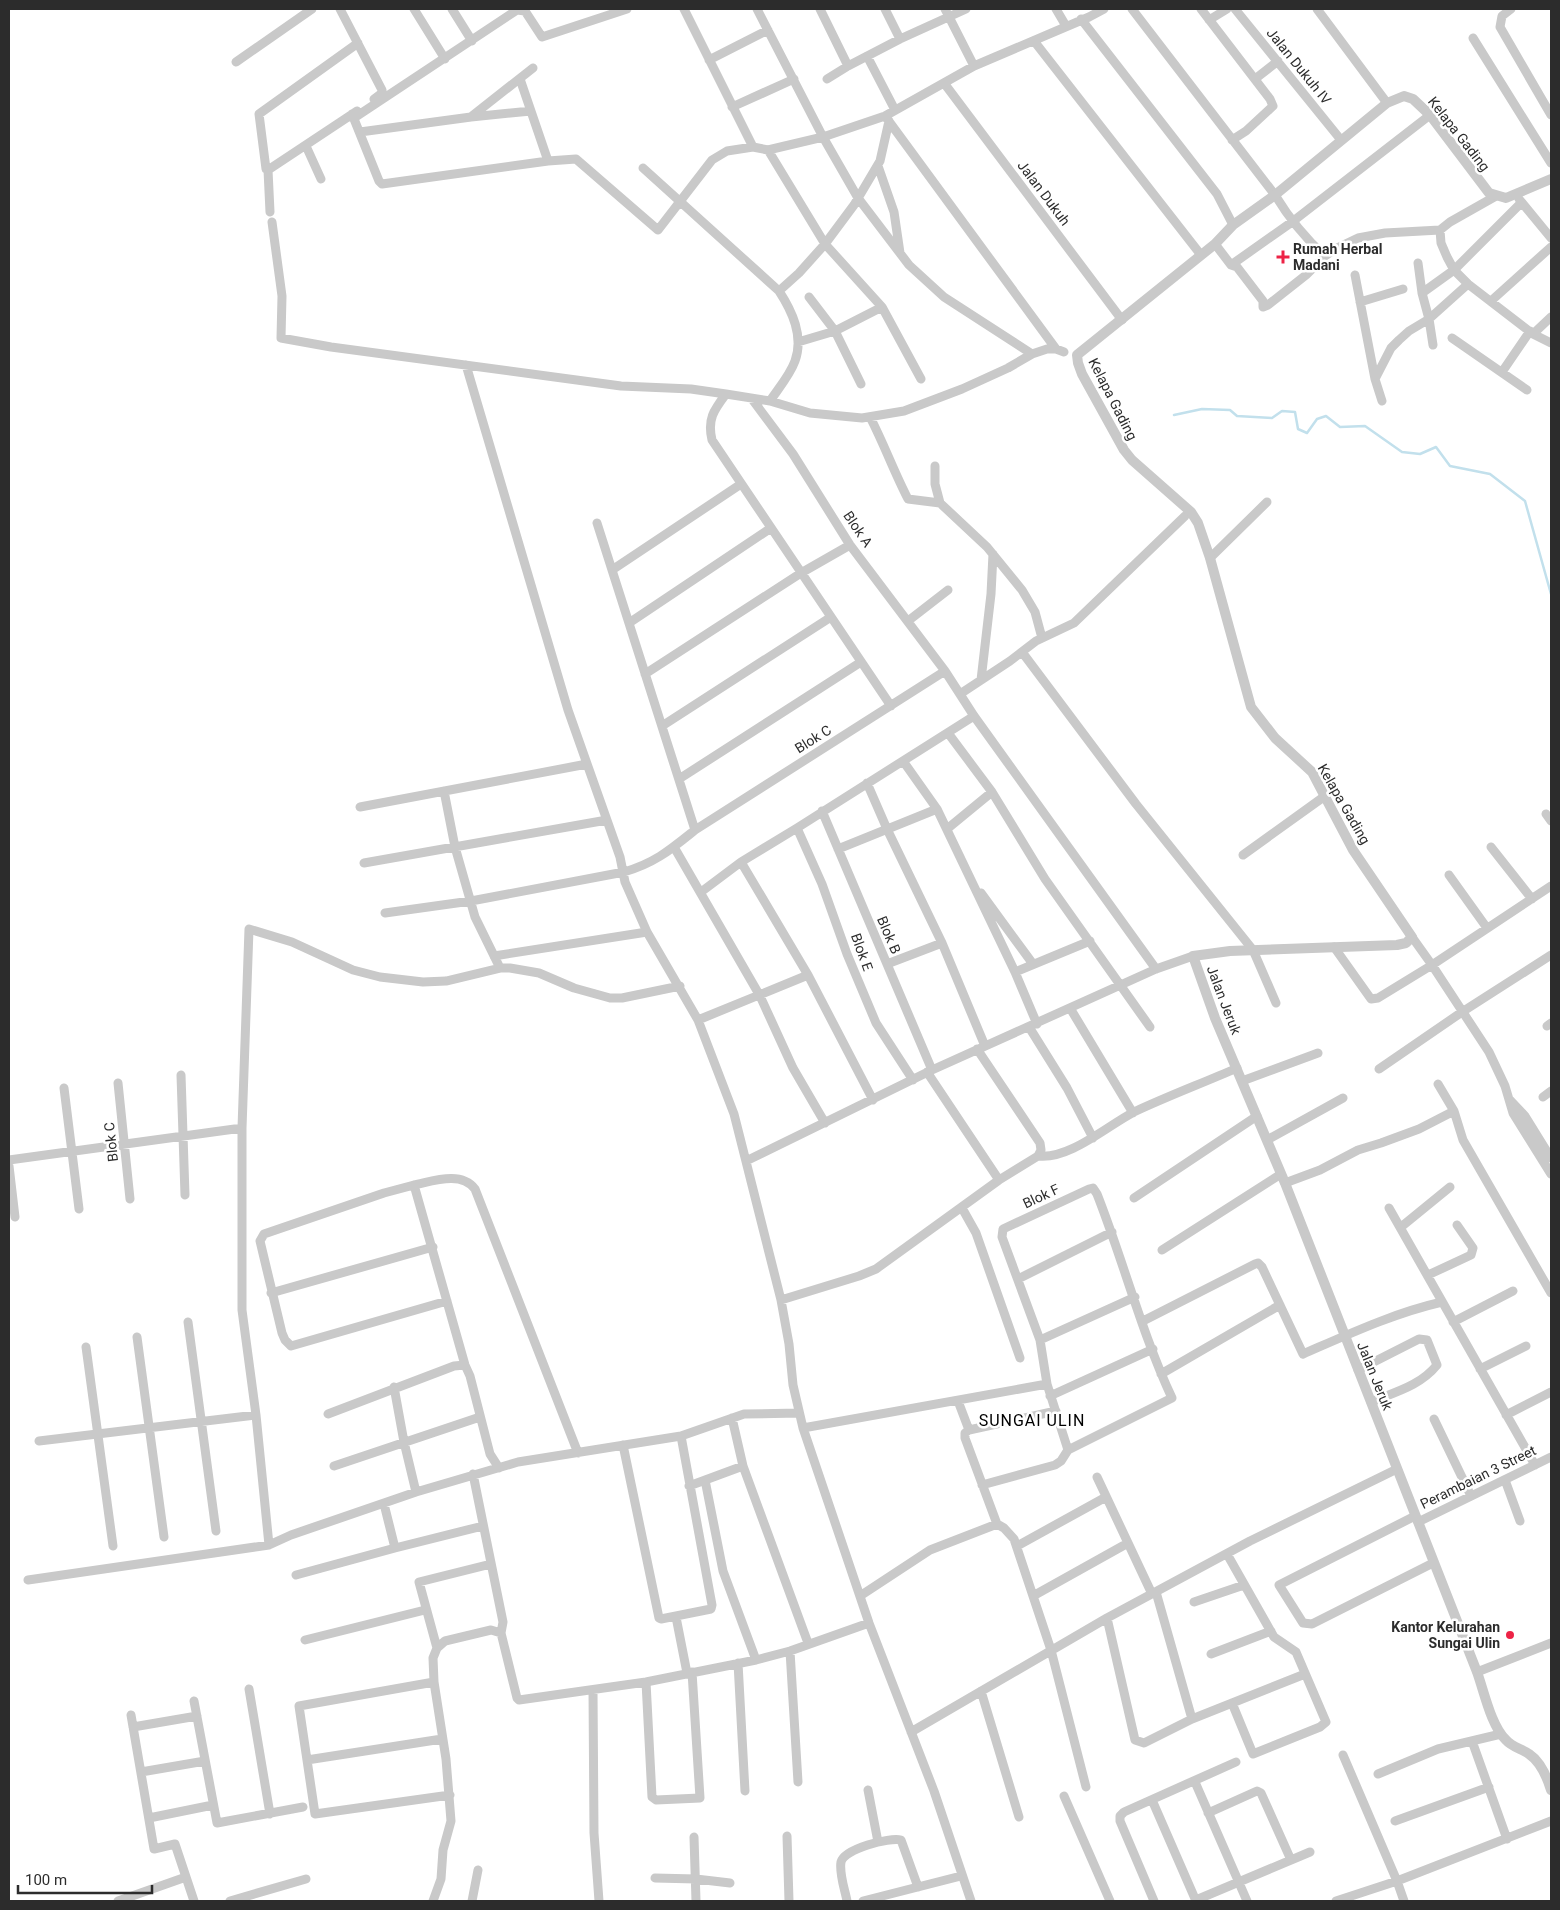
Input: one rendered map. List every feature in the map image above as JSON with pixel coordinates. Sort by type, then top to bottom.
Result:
[{"type":"street","points":[[236,62],[312,9]]},
{"type":"street","points":[[340,9],[382,93],[353,116]]},
{"type":"street","points":[[414,9],[444,58]]},
{"type":"street","points":[[452,9],[472,40]]},
{"type":"street","points":[[268,170],[517,10],[522,9],[525,11],[542,37],[627,9]]},
{"type":"street","points":[[684,9],[752,147]]},
{"type":"street","points":[[757,9],[823,137],[858,198],[901,255],[909,265],[944,297],[1032,354]]},
{"type":"street","points":[[820,9],[848,66]]},
{"type":"street","points":[[885,9],[900,38]]},
{"type":"street","points":[[945,9],[974,66]]},
{"type":"street","points":[[827,79],[900,38],[966,9]]},
{"type":"street","points":[[1056,9],[1066,26]]},
{"type":"street","points":[[353,116],[379,181],[382,184],[548,161],[576,159],[658,230],[712,160],[724,153],[752,147],[768,150],[887,119],[895,110],[974,66],[1104,9]]},
{"type":"street","points":[[1132,9],[1275,195],[1292,222],[1312,245],[1325,256]]},
{"type":"street","points":[[1201,9],[1270,99],[1273,106],[1246,131],[1232,140]]},
{"type":"street","points":[[1209,20],[1227,9]]},
{"type":"street","name":"Jalan Dukuh IV","points":[[1235,9],[1341,140]]},
{"type":"street","points":[[1318,9],[1387,103]]},
{"type":"street","points":[[1511,9],[1502,16],[1500,27],[1551,116]]},
{"type":"street","points":[[1081,19],[1217,194],[1233,225]]},
{"type":"street","points":[[709,60],[768,30]]},
{"type":"street","points":[[1473,38],[1551,163]]},
{"type":"street","points":[[1034,41],[1201,255]]},
{"type":"street","points":[[270,212],[268,170],[266,169],[259,114],[358,43]]},
{"type":"street","points":[[867,56],[895,110]]},
{"type":"street","points":[[1255,79],[1278,61]]},
{"type":"street","points":[[471,117],[533,68]]},
{"type":"street","points":[[520,79],[548,161]]},
{"type":"street","points":[[732,107],[794,79]]},
{"type":"street","name":"Jalan Dukuh","points":[[944,83],[1122,320]]},
{"type":"street","name":"Kelapa Gading","points":[[1412,936],[1353,850],[1312,772],[1263,726],[1251,707],[1210,558],[1198,523],[1191,512],[1132,460],[1124,450],[1082,374],[1077,355],[1215,244],[1233,225],[1275,195],[1387,103],[1404,96],[1412,99],[1430,115],[1483,187],[1496,196]]},
{"type":"street","points":[[360,132],[531,111]]},
{"type":"street","points":[[1231,265],[1292,222],[1430,115]]},
{"type":"street","points":[[779,291],[799,274],[826,244],[858,198],[878,166],[885,145],[887,119]]},
{"type":"street","points":[[272,222],[282,296],[281,338],[331,347],[621,386],[726,394],[770,401],[815,414],[870,417],[904,411],[962,389],[1008,368],[1032,354],[1047,349],[1060,350],[887,119]]},
{"type":"street","points":[[306,146],[321,179]]},
{"type":"street","points":[[768,150],[826,244],[882,307],[921,379]]},
{"type":"street","points":[[878,166],[894,212],[901,255]]},
{"type":"street","points":[[643,168],[779,291],[791,312],[797,328],[798,342],[795,361],[770,401]]},
{"type":"street","points":[[1422,293],[1454,270],[1518,199],[1551,179]]},
{"type":"street","points":[[1215,244],[1231,265],[1237,266],[1263,301],[1263,306],[1268,305],[1306,275],[1336,248],[1358,238],[1385,232],[1440,230],[1450,222],[1496,196],[1518,199],[1551,238]]},
{"type":"street","points":[[1440,230],[1441,242],[1454,270],[1468,284],[1532,332],[1551,343]]},
{"type":"street","points":[[1491,301],[1551,247]]},
{"type":"street","points":[[1418,263],[1433,345]]},
{"type":"street","points":[[1354,275],[1375,379],[1382,401]]},
{"type":"street","points":[[1375,379],[1391,348],[1409,330],[1429,319],[1468,284]]},
{"type":"street","points":[[1360,302],[1403,288]]},
{"type":"street","points":[[809,297],[835,331],[861,384]]},
{"type":"street","points":[[798,342],[835,331],[882,307]]},
{"type":"street","points":[[1502,372],[1532,332],[1551,317]]},
{"type":"street","points":[[1452,338],[1527,390]]},
{"type":"street","points":[[466,365],[564,699],[607,820],[624,872],[625,882],[647,932],[698,1020],[734,1114],[781,1300],[789,1344],[793,1386],[803,1428],[869,1623],[934,1791],[961,1876],[971,1901]]},
{"type":"street","points":[[726,394],[710,419],[709,428],[712,440],[890,706]]},
{"type":"street","name":"Blok A","points":[[752,399],[793,454],[850,545],[945,671],[974,716],[1156,970]]},
{"type":"street","points":[[870,417],[908,499],[940,503]]},
{"type":"street","points":[[935,466],[935,484],[940,503],[993,554],[1027,597],[1035,612],[1042,638]]},
{"type":"street","points":[[612,570],[741,484]]},
{"type":"street","points":[[1210,558],[1267,502]]},
{"type":"street","points":[[960,694],[1042,638],[1074,623],[1185,516]]},
{"type":"street","points":[[385,913],[471,901],[624,872],[660,857],[695,830],[597,523]]},
{"type":"street","points":[[629,623],[771,528]]},
{"type":"street","points":[[645,674],[801,573],[850,545]]},
{"type":"street","points":[[981,680],[991,594],[993,554]]},
{"type":"street","points":[[908,621],[948,590]]},
{"type":"street","points":[[662,726],[831,617]]},
{"type":"street","points":[[1022,652],[1136,804],[1253,950],[1276,1003]]},
{"type":"street","points":[[679,779],[861,662]]},
{"type":"street","name":"Blok C","points":[[695,830],[945,671]]},
{"type":"street","points":[[701,892],[740,862],[974,716]]},
{"type":"street","points":[[948,733],[992,792],[1040,870],[1150,1027]]},
{"type":"street","points":[[903,761],[937,809],[1015,972],[1033,1026],[1092,1138]]},
{"type":"street","points":[[360,807],[587,764]]},
{"type":"street","points":[[868,783],[887,830],[942,943],[981,1048],[1040,1143],[1041,1150],[1038,1156]]},
{"type":"street","points":[[444,791],[455,847],[474,917],[500,968]]},
{"type":"street","points":[[947,829],[992,792]]},
{"type":"street","points":[[1243,855],[1325,796]]},
{"type":"street","points":[[838,849],[937,809]]},
{"type":"street","name":"Blok B","points":[[822,812],[930,1071],[999,1180]]},
{"type":"street","points":[[364,863],[607,820]]},
{"type":"street","name":"Blok E","points":[[797,828],[822,884],[847,954],[876,1023],[913,1080]]},
{"type":"street","points":[[674,847],[760,996],[793,1068],[825,1123]]},
{"type":"street","points":[[1491,847],[1532,899]]},
{"type":"street","points":[[740,862],[808,975],[873,1100]]},
{"type":"street","points":[[1449,875],[1487,928]]},
{"type":"street","points":[[969,877],[1033,964]]},
{"type":"street","points":[[1334,947],[1371,1000],[1378,998],[1432,965],[1551,886]]},
{"type":"street","points":[[269,1545],[256,1415],[242,1310],[242,1128],[249,929],[292,942],[353,970],[380,977],[423,982],[446,981],[500,968],[510,968],[539,974],[574,988],[610,998],[622,998],[680,986]]},
{"type":"street","points":[[494,956],[647,932]]},
{"type":"street","points":[[746,1161],[930,1071],[1120,985],[1193,956],[1253,950],[1397,945],[1406,943],[1412,936],[1489,1052],[1505,1086],[1518,1121],[1551,1174]]},
{"type":"street","points":[[1015,972],[1090,941]]},
{"type":"street","points":[[887,964],[942,943]]},
{"type":"street","points":[[1380,1070],[1462,1012],[1551,955]]},
{"type":"street","name":"Jalan Jeruk","points":[[1193,956],[1215,1018],[1283,1178],[1477,1672],[1494,1722],[1509,1743],[1530,1754],[1547,1770],[1551,1790]]},
{"type":"street","points":[[698,1020],[808,975]]},
{"type":"street","points":[[1070,1008],[1133,1113]]},
{"type":"street","points":[[1242,1081],[1318,1053]]},
{"type":"street","points":[[781,1300],[876,1270],[999,1180],[1038,1156],[1055,1156],[1092,1138],[1133,1113],[1237,1068]]},
{"type":"street","points":[[181,1075],[185,1195]]},
{"type":"street","name":"Blok C","points":[[118,1083],[130,1199]]},
{"type":"street","points":[[1438,1084],[1454,1111],[1463,1140],[1551,1293]]},
{"type":"street","points":[[64,1088],[79,1209]]},
{"type":"street","points":[[1543,1096],[1551,1091]]},
{"type":"street","points":[[1267,1140],[1343,1098]]},
{"type":"street","points":[[1510,1100],[1525,1116],[1551,1158]]},
{"type":"street","points":[[1162,1250],[1283,1178],[1320,1170],[1345,1155],[1413,1132],[1454,1111]]},
{"type":"street","points":[[1134,1198],[1257,1116]]},
{"type":"street","points":[[9,1160],[242,1128]]},
{"type":"street","points":[[9,1166],[15,1217]]},
{"type":"street","points":[[447,1301],[291,1346],[285,1340],[282,1333],[260,1241],[264,1234],[384,1193],[447,1178],[470,1182],[475,1189],[578,1453]]},
{"type":"street","points":[[414,1185],[433,1247],[464,1365],[470,1376],[490,1454],[499,1468]]},
{"type":"street","points":[[1401,1227],[1450,1187]]},
{"type":"street","name":"Blok F","points":[[1018,1279],[1002,1237],[1003,1229],[1093,1188],[1112,1232]]},
{"type":"street","points":[[962,1208],[976,1233],[1020,1358]]},
{"type":"street","points":[[1389,1208],[1535,1465]]},
{"type":"street","points":[[1428,1275],[1472,1254],[1473,1248],[1457,1225]]},
{"type":"street","points":[[982,1485],[1055,1465],[1061,1461],[1068,1450],[1172,1398],[1161,1374],[1112,1232],[1018,1279],[1040,1340],[1050,1396],[1068,1450]]},
{"type":"street","points":[[272,1293],[433,1247]]},
{"type":"street","points":[[1143,1321],[1255,1264],[1262,1267],[1303,1354],[1397,1314],[1442,1302]]},
{"type":"street","points":[[1453,1322],[1513,1291]]},
{"type":"street","points":[[1040,1340],[1134,1297]]},
{"type":"street","points":[[1161,1374],[1280,1305]]},
{"type":"street","points":[[188,1322],[203,1422],[216,1531]]},
{"type":"street","points":[[137,1337],[164,1537]]},
{"type":"street","points":[[1358,1370],[1419,1339],[1427,1340],[1433,1351],[1437,1365],[1428,1376],[1412,1386],[1371,1402]]},
{"type":"street","points":[[1480,1369],[1526,1346]]},
{"type":"street","points":[[86,1347],[113,1546]]},
{"type":"street","points":[[1050,1396],[1152,1349]]},
{"type":"street","points":[[328,1414],[394,1387],[454,1366],[464,1365]]},
{"type":"street","points":[[803,1428],[1047,1384]]},
{"type":"street","points":[[394,1387],[416,1492]]},
{"type":"street","points":[[1506,1416],[1551,1392]]},
{"type":"street","points":[[958,1400],[968,1430]]},
{"type":"street","points":[[1056,1411],[968,1430],[965,1433],[965,1438],[997,1524],[1010,1532],[1016,1546],[1051,1650],[1086,1786]]},
{"type":"street","points":[[28,1580],[269,1545],[291,1535],[416,1492],[518,1462],[681,1436],[744,1414],[799,1413]]},
{"type":"street","points":[[39,1441],[256,1415]]},
{"type":"street","points":[[334,1466],[480,1417]]},
{"type":"street","points":[[732,1418],[742,1466],[808,1643]]},
{"type":"street","points":[[1434,1419],[1471,1496]]},
{"type":"street","points":[[623,1446],[659,1618],[676,1617],[712,1608],[681,1436]]},
{"type":"street","name":"Perambaian 3 Street","points":[[1433,1563],[1312,1624],[1303,1623],[1279,1585],[1551,1457]]},
{"type":"street","points":[[689,1486],[742,1466]]},
{"type":"street","points":[[911,1732],[1107,1618],[1227,1554],[1397,1469]]},
{"type":"street","points":[[473,1474],[503,1622],[501,1633],[517,1698],[521,1700],[646,1682],[756,1660],[869,1623]]},
{"type":"street","points":[[1097,1477],[1154,1593],[1192,1719]]},
{"type":"street","points":[[706,1480],[723,1571],[756,1660]]},
{"type":"street","points":[[1505,1480],[1520,1521]]},
{"type":"street","points":[[1016,1546],[1106,1497]]},
{"type":"street","points":[[384,1504],[394,1548]]},
{"type":"street","points":[[860,1596],[930,1550],[997,1524]]},
{"type":"street","points":[[296,1575],[483,1526]]},
{"type":"street","points":[[1033,1596],[1128,1543]]},
{"type":"street","points":[[1227,1554],[1270,1631],[1279,1642],[1296,1652],[1326,1722],[1325,1725],[1253,1754],[1232,1703]]},
{"type":"street","points":[[433,1901],[441,1879],[443,1850],[450,1828],[450,1795],[434,1682],[433,1658],[436,1648],[419,1582],[491,1564]]},
{"type":"street","points":[[1194,1602],[1244,1585]]},
{"type":"street","points":[[305,1640],[425,1610]]},
{"type":"street","points":[[646,1682],[652,1797],[656,1800],[700,1798],[690,1673],[676,1617]]},
{"type":"street","points":[[1107,1618],[1134,1740],[1144,1743],[1192,1719],[1305,1674]]},
{"type":"street","points":[[436,1648],[445,1641],[459,1637],[491,1630],[501,1633]]},
{"type":"street","points":[[1211,1654],[1270,1631]]},
{"type":"street","points":[[1477,1672],[1551,1643]]},
{"type":"street","points":[[790,1650],[798,1782]]},
{"type":"street","points":[[738,1663],[745,1791]]},
{"type":"street","points":[[434,1682],[299,1706],[315,1814],[450,1795]]},
{"type":"street","points":[[249,1689],[270,1814]]},
{"type":"street","points":[[593,1690],[594,1833],[599,1901]]},
{"type":"street","points":[[981,1691],[1019,1818]]},
{"type":"street","points":[[194,1702],[217,1823],[303,1808]]},
{"type":"street","points":[[131,1715],[154,1849],[175,1844],[194,1901]]},
{"type":"street","points":[[133,1728],[197,1716]]},
{"type":"street","points":[[1378,1774],[1438,1749],[1501,1734]]},
{"type":"street","points":[[307,1760],[442,1739]]},
{"type":"street","points":[[1472,1741],[1507,1839]]},
{"type":"street","points":[[1343,1755],[1404,1901]]},
{"type":"street","points":[[141,1772],[205,1761]]},
{"type":"street","points":[[1154,1901],[1120,1821],[1120,1816],[1124,1812],[1236,1762]]},
{"type":"street","points":[[1194,1782],[1247,1901]]},
{"type":"street","points":[[1395,1821],[1489,1788]]},
{"type":"street","points":[[868,1790],[878,1842]]},
{"type":"street","points":[[1208,1813],[1257,1791],[1260,1793],[1291,1860]]},
{"type":"street","points":[[1064,1796],[1110,1901]]},
{"type":"street","points":[[1152,1800],[1196,1900],[1310,1852]]},
{"type":"street","points":[[149,1818],[213,1805]]},
{"type":"street","points":[[1336,1901],[1397,1881],[1551,1822]]},
{"type":"street","points":[[787,1836],[789,1901]]},
{"type":"street","points":[[694,1837],[696,1901]]},
{"type":"street","points":[[847,1901],[841,1868],[844,1856],[848,1852],[878,1842],[895,1839],[901,1840],[918,1887]]},
{"type":"street","points":[[472,1901],[478,1870]]},
{"type":"street","points":[[863,1901],[961,1876]]},
{"type":"street","points":[[118,1901],[134,1899],[186,1877]]},
{"type":"street","points":[[655,1878],[696,1879],[730,1883]]},
{"type":"street","points":[[230,1901],[306,1879]]},
{"type":"waterway","points":[[1174,415],[1202,409],[1230,410],[1237,416],[1272,418],[1282,411],[1295,412],[1298,429],[1307,433],[1317,419],[1326,416],[1340,427],[1365,426],[1402,452],[1420,454],[1436,447],[1450,466],[1490,474],[1525,501],[1551,594]]},
{"type":"place","name":"Rumah Herbal Madani","points":[[1283,257]]},
{"type":"place","name":"Kantor Kelurahan Sungai Ulin","points":[[1510,1635]]},
{"type":"district","name":"SUNGAI ULIN","points":[[1032,1420]]}]
